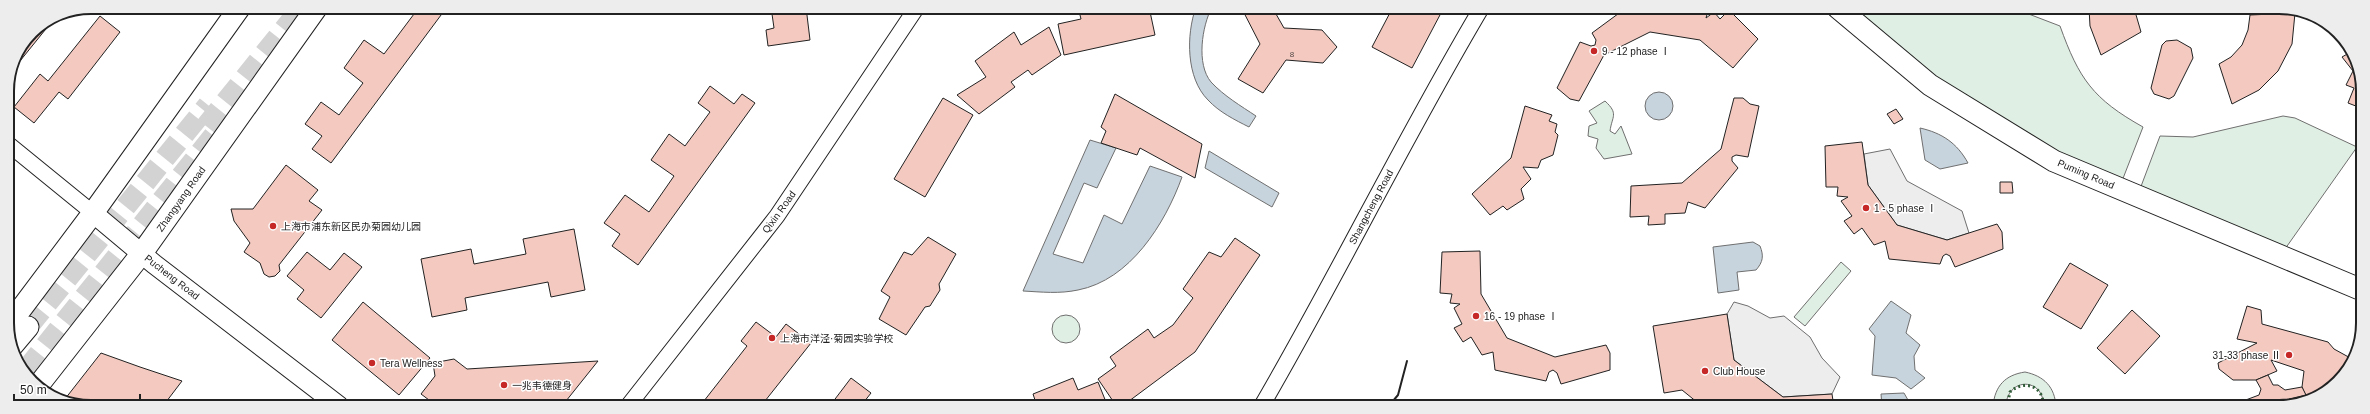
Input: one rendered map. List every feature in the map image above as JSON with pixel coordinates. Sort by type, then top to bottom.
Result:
[{"type":"main road","points":[[15,336],[18,326],[93,213],[235,14]]},
{"type":"main road","name":"Zhangyang Road","points":[[41,382],[142,253],[313,14]]},
{"type":"main road","name":"Puming Road","points":[[1845,14],[1930,85],[2054,161],[2356,287]]},
{"type":"main road","points":[[35,375],[56,347]]},
{"type":"street","name":"Qixin Road","points":[[633,400],[777,216],[912,14]]},
{"type":"street","name":"Shangcheng Road","points":[[1265,400],[1300,341],[1441,76],[1478,14]]},
{"type":"street","name":"Pucheng Road","points":[[14,149],[142,253],[330,400]]},
{"type":"green space","points":[[1859,14],[2029,14],[2060,26],[2081,74],[2090,86],[2112,107],[2143,127],[2122,181],[2058,154],[1935,77]]},
{"type":"green space","points":[[1605,101],[1612,109],[1614,115],[1610,131],[1615,134],[1621,126],[1632,154],[1604,159],[1596,148],[1598,139],[1588,136],[1589,126],[1597,123],[1589,111]]},
{"type":"green space","points":[[2283,116],[2295,118],[2356,147],[2356,148],[2285,249],[2140,189],[2160,136],[2193,137]]},
{"type":"green space","points":[[1841,262],[1851,271],[1805,326],[1794,317]]},
{"type":"green space","points":[[1066,315],[1076,319],[1080,329],[1076,339],[1066,343],[1056,339],[1052,329],[1056,319]]},
{"type":"green space","points":[[2025,372],[2038,376],[2051,388],[2055,400],[2042,400],[2039,391],[2034,386],[2028,384],[2014,388],[2009,394],[2007,400],[1994,400],[2002,383],[2018,374]]},
{"type":"shaded area","points":[[1194,14],[1208,14],[1203,34],[1202,45],[1203,65],[1206,74],[1211,82],[1221,92],[1256,116],[1249,127],[1227,115],[1212,104],[1201,91],[1195,80],[1190,56]]},
{"type":"shaded area","points":[[1659,92],[1665,93],[1669,96],[1672,100],[1672,112],[1669,116],[1665,119],[1659,120],[1653,119],[1649,116],[1646,112],[1645,106],[1646,100],[1649,96],[1653,93]]},
{"type":"shaded area","points":[[1920,128],[1942,136],[1954,144],[1968,163],[1940,169],[1925,160]]},
{"type":"shaded area","points":[[1090,140],[1116,148],[1097,188],[1084,183],[1053,254],[1083,263],[1104,215],[1122,224],[1150,166],[1182,177],[1175,195],[1155,231],[1143,247],[1114,275],[1097,284],[1078,290],[1057,292],[1023,291]]},
{"type":"shaded area","points":[[1890,149],[1907,181],[1962,211],[1969,233],[1947,240],[1897,225],[1868,185],[1864,154]]},
{"type":"shaded area","points":[[1209,151],[1279,193],[1272,207],[1205,168]]},
{"type":"shaded area","points":[[1753,242],[1760,246],[1762,253],[1761,262],[1756,270],[1737,272],[1739,290],[1718,293],[1713,247]]},
{"type":"shaded area","points":[[1891,301],[1911,315],[1906,333],[1920,345],[1914,356],[1915,370],[1925,378],[1911,389],[1896,378],[1872,375],[1875,336],[1869,329]]},
{"type":"shaded area","points":[[1734,302],[1748,306],[1770,318],[1784,316],[1810,337],[1822,358],[1840,377],[1832,394],[1783,397],[1734,360],[1727,314]]},
{"type":"shaded area","points":[[1904,393],[1908,400],[1881,400],[1881,394]]},
{"type":"building","points":[[414,14],[442,14],[331,163],[312,149],[322,136],[305,124],[321,102],[339,115],[363,83],[344,68],[364,40],[384,54]]},
{"type":"building","points":[[772,14],[807,14],[810,40],[768,46],[766,30],[774,28]]},
{"type":"building","points":[[1080,14],[1150,14],[1155,35],[1064,55],[1058,24],[1081,19]]},
{"type":"building","points":[[1245,14],[1276,14],[1284,28],[1322,30],[1337,47],[1323,63],[1286,60],[1263,93],[1238,79],[1260,44]]},
{"type":"building","points":[[1389,14],[1440,14],[1412,68],[1372,47]]},
{"type":"building","name":"9 - 12 phase Ⅰ","points":[[1618,14],[1707,14],[1706,18],[1711,14],[1716,14],[1720,19],[1725,14],[1733,14],[1758,39],[1733,68],[1700,40],[1650,32],[1604,55],[1579,101],[1570,99],[1557,88],[1580,42],[1591,46],[1595,45],[1596,40],[1592,33]]},
{"type":"building","points":[[2089,14],[2136,14],[2141,32],[2101,55],[2090,26]]},
{"type":"building","points":[[2279,14],[2295,16],[2292,44],[2278,71],[2259,90],[2232,104],[2219,64],[2231,57],[2242,45],[2248,30],[2250,15]]},
{"type":"building","points":[[100,16],[120,32],[68,99],[59,92],[34,123],[14,107],[40,74],[48,81]]},
{"type":"building","points":[[1049,27],[1061,55],[1032,75],[1028,70],[1011,82],[1015,87],[979,114],[957,95],[986,77],[975,61],[1014,32],[1021,45]]},
{"type":"building","points":[[47,28],[21,60],[33,40]]},
{"type":"building","points":[[2177,40],[2191,48],[2193,58],[2174,96],[2169,99],[2154,94],[2151,88],[2162,45],[2166,41]]},
{"type":"building","points":[[2347,54],[2355,76],[2356,106],[2348,103],[2354,88],[2346,85],[2353,71],[2342,57]]},
{"type":"building","points":[[710,86],[734,104],[742,94],[755,103],[638,265],[612,246],[620,234],[604,223],[625,195],[649,212],[674,176],[651,160],[669,134],[685,146],[710,112],[698,103]]},
{"type":"building","points":[[1115,94],[1202,144],[1195,178],[1140,148],[1137,155],[1101,143],[1106,131],[1101,127]]},
{"type":"building","points":[[943,98],[973,115],[925,197],[894,179]]},
{"type":"building","points":[[1734,98],[1743,98],[1750,104],[1759,106],[1748,157],[1736,155],[1732,157],[1732,161],[1738,168],[1705,208],[1688,202],[1685,213],[1665,214],[1665,224],[1648,225],[1649,216],[1630,217],[1631,186],[1682,183],[1721,149]]},
{"type":"building","points":[[1525,106],[1552,115],[1549,121],[1557,124],[1555,132],[1558,135],[1553,155],[1541,160],[1538,168],[1523,167],[1531,179],[1521,189],[1524,199],[1507,210],[1503,206],[1490,215],[1472,194],[1511,158]]},
{"type":"building","points":[[1896,109],[1903,119],[1894,124],[1887,114]]},
{"type":"building","name":"1 - 5 phase Ⅰ","points":[[1862,142],[1868,185],[1897,225],[1947,240],[1997,224],[2002,232],[2003,249],[1955,267],[1950,256],[1946,254],[1943,256],[1940,264],[1889,259],[1885,241],[1874,245],[1862,228],[1854,234],[1844,221],[1852,216],[1841,201],[1848,197],[1837,196],[1838,187],[1826,187],[1825,146]]},
{"type":"building","name":"上海市浦东新区民办菊园幼儿园","points":[[286,165],[318,190],[309,201],[322,210],[279,265],[280,271],[275,276],[269,277],[264,274],[260,263],[244,252],[250,243],[234,221],[231,209],[253,209]]},
{"type":"building","points":[[2000,182],[2012,182],[2013,193],[2000,193]]},
{"type":"building","points":[[574,229],[585,290],[551,297],[548,282],[465,298],[467,310],[432,317],[421,259],[471,249],[474,264],[526,254],[523,239]]},
{"type":"building","points":[[928,237],[956,254],[939,284],[940,290],[930,306],[925,307],[906,335],[879,319],[890,297],[881,291],[904,252],[912,255]]},
{"type":"building","points":[[1235,238],[1260,255],[1195,352],[1130,400],[1112,400],[1098,379],[1116,366],[1110,357],[1148,329],[1154,338],[1173,325],[1193,298],[1183,289],[1209,252],[1221,257]]},
{"type":"building","name":"16 - 19 phase Ⅰ","points":[[1480,251],[1481,294],[1507,338],[1555,357],[1606,345],[1610,353],[1610,370],[1561,384],[1557,373],[1553,370],[1549,372],[1546,381],[1495,370],[1493,352],[1482,355],[1471,337],[1463,342],[1454,328],[1462,324],[1454,308],[1460,304],[1450,303],[1452,294],[1440,293],[1442,252]]},
{"type":"building","points":[[307,252],[330,270],[344,253],[362,267],[321,318],[297,299],[304,290],[287,276]]},
{"type":"building","points":[[2070,263],[2108,285],[2081,329],[2043,307]]},
{"type":"building","points":[[363,302],[430,358],[399,395],[332,340]]},
{"type":"building","name":"31-33 phase Ⅱ","points":[[2247,306],[2261,310],[2262,324],[2328,342],[2334,349],[2348,357],[2343,366],[2330,381],[2322,387],[2305,395],[2302,387],[2304,371],[2271,360],[2277,371],[2256,380],[2233,380],[2219,369],[2218,363],[2257,343],[2237,339]]},
{"type":"building","points":[[2132,310],[2160,336],[2125,374],[2097,348]]},
{"type":"building","name":"Club House","points":[[1727,314],[1734,360],[1783,397],[1832,394],[1833,400],[1694,400],[1682,390],[1664,393],[1653,326]]},
{"type":"building","points":[[756,322],[776,337],[786,324],[811,343],[766,400],[705,400],[747,346],[741,341]]},
{"type":"building","points":[[101,353],[182,381],[168,400],[91,400],[67,396]]},
{"type":"building","name":"一兆韦德健身","points":[[454,359],[467,369],[598,361],[567,400],[429,400],[421,394],[435,376],[433,363]]},
{"type":"building","points":[[2268,375],[2273,385],[2278,385],[2285,390],[2302,387],[2306,395],[2279,400],[2246,400],[2259,395],[2261,389],[2256,380]]},
{"type":"building","points":[[851,378],[871,393],[866,400],[834,400]]},
{"type":"building","points":[[1073,378],[1078,390],[1098,382],[1105,400],[1035,400],[1033,394]]},
{"type":"tunnel","points":[[206,126],[296,14]]},
{"type":"tunnel","points":[[28,327],[208,105]]},
{"type":"tunnel","points":[[28,367],[227,119]]},
{"type":"hedge","points":[[2008,400],[2010,392],[2016,388],[2027,385],[2037,390],[2041,394],[2043,400]]},
{"type":"wall","points":[[1394,400],[1398,395],[1407,361]]},
{"type":"place","name":"9 - 12 phase Ⅰ","points":[[1594,51]]},
{"type":"place","name":"1 - 5 phase Ⅰ","points":[[1866,208]]},
{"type":"place","name":"上海市浦东新区民办菊园幼儿园","points":[[273,226]]},
{"type":"place","name":"16 - 19 phase Ⅰ","points":[[1476,316]]},
{"type":"place","name":"上海市洋泾·菊园实验学校","points":[[772,338]]},
{"type":"place","name":"31-33 phase Ⅱ","points":[[2289,355]]},
{"type":"place","name":"Tera Wellness","points":[[372,363]]},
{"type":"place","name":"Club House","points":[[1705,371]]},
{"type":"place","name":"一兆韦德健身","points":[[504,385]]}]
